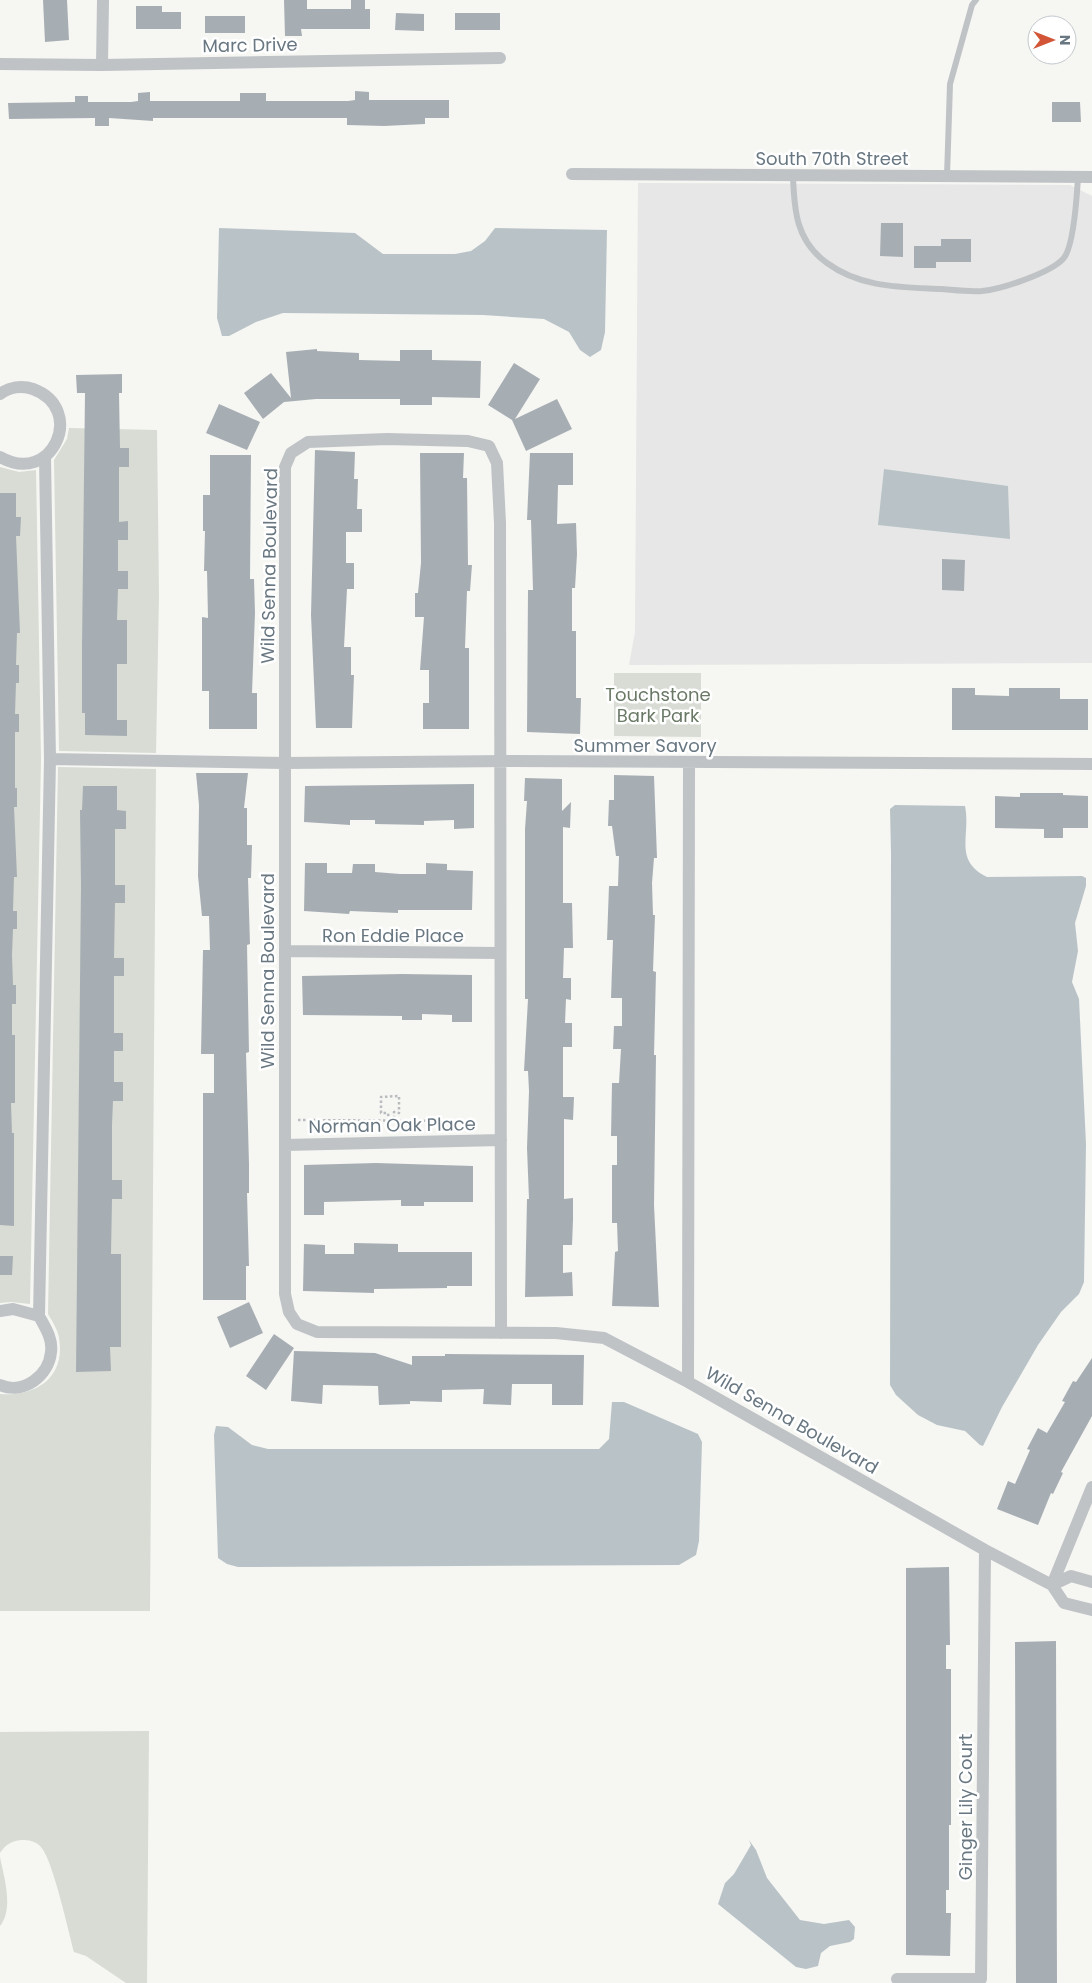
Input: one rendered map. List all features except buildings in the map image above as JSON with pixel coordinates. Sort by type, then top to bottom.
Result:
[{"type":"street","points":[[102,65],[103,0]]},
{"type":"street","name":"Marc Drive","points":[[0,64],[102,65],[500,58]]},
{"type":"street","name":"South 70th Street","points":[[572,174],[1092,177]]},
{"type":"street","points":[[0,394],[18,387],[42,392],[51,400],[58,411],[60,424],[59,436],[54,448],[45,457],[34,463],[21,464],[0,457]]},
{"type":"street","name":"Wild Senna Boulevard","points":[[500,1333],[500,523],[498,463],[489,446],[468,441],[387,439],[308,442],[291,453],[285,467],[285,1294],[289,1312],[297,1324],[317,1332],[348,1333],[500,1333],[556,1333],[604,1338],[688,1382],[985,1550],[1052,1585],[1064,1603],[1092,1610]]},
{"type":"street","points":[[0,1386],[17,1388],[30,1384],[40,1376],[48,1365],[52,1352],[50,1339],[39,1316],[50,759],[45,457]]},
{"type":"street","name":"Summer Savory","points":[[50,759],[285,764],[500,761],[1092,764]]},
{"type":"street","points":[[688,1382],[689,762]]},
{"type":"street","name":"Ron Eddie Place","points":[[285,951],[500,953]]},
{"type":"street","name":"Norman Oak Place","points":[[285,1145],[500,1140]]},
{"type":"street","points":[[0,1312],[13,1309],[39,1316]]},
{"type":"street","points":[[1052,1585],[1092,1487]]},
{"type":"street","name":"Ginger Lily Court","points":[[897,1979],[981,1979],[985,1550]]},
{"type":"street","points":[[1052,1585],[1071,1576],[1092,1582]]},
{"type":"lane","points":[[948,176],[950,84],[972,5],[976,0]]},
{"type":"lane","points":[[793,175],[796,222],[809,244],[826,263],[856,280],[886,286],[982,291],[1010,285],[1036,275],[1064,259],[1075,216],[1078,177]]},
{"type":"path","points":[[389,1121],[388,1113],[381,1113],[382,1097],[399,1096],[399,1113],[394,1112],[394,1121]]},
{"type":"path","points":[[298,1120],[453,1121],[457,1129]]},
{"type":"shaded area","points":[[638,183],[1070,185],[1092,196],[1092,663],[629,665],[635,632]]},
{"type":"shaded area","points":[[219,228],[355,233],[383,254],[455,254],[471,251],[485,241],[495,228],[607,230],[605,332],[601,350],[590,357],[580,350],[569,332],[544,319],[483,315],[283,313],[256,322],[229,336],[222,336],[217,318]]},
{"type":"shaded area","points":[[884,469],[1008,486],[1010,539],[878,525]]},
{"type":"shaded area","points":[[895,805],[965,806],[967,855],[970,863],[987,877],[1082,876],[1086,878],[1086,886],[1075,923],[1078,951],[1072,982],[1079,999],[1086,1144],[1084,1282],[1079,1294],[1061,1312],[1038,1345],[1002,1407],[983,1446],[965,1431],[937,1425],[918,1415],[896,1395],[890,1385],[890,809]]},
{"type":"shaded area","points":[[612,1402],[624,1402],[698,1434],[702,1442],[699,1541],[696,1555],[679,1565],[238,1567],[227,1564],[218,1558],[214,1435],[216,1426],[228,1427],[252,1445],[268,1449],[599,1449],[609,1439]]},
{"type":"shaded area","points":[[749,1840],[756,1850],[767,1878],[800,1920],[824,1924],[849,1920],[855,1927],[854,1939],[850,1942],[830,1946],[821,1953],[818,1966],[806,1969],[796,1967],[718,1904],[725,1883],[734,1874],[751,1845]]},
{"type":"green space","points":[[69,428],[157,430],[159,595],[156,753],[59,751],[54,460],[67,439]]},
{"type":"green space","points":[[0,467],[19,472],[36,470],[41,759],[30,1304],[0,1303]]},
{"type":"green space","name":"Touchstone Bark Park","points":[[614,673],[701,673],[701,737],[614,736]]},
{"type":"green space","points":[[58,767],[156,769],[150,1611],[0,1611],[0,1394],[25,1392],[45,1382],[53,1374],[58,1364],[60,1352],[58,1335],[48,1314]]},
{"type":"green space","points":[[149,1731],[147,1983],[126,1983],[86,1956],[74,1952],[55,1879],[45,1853],[40,1846],[32,1841],[19,1840],[4,1848],[0,1853],[0,1732]]},
{"type":"green space","points":[[0,1857],[7,1902],[4,1919],[0,1926]]}]
